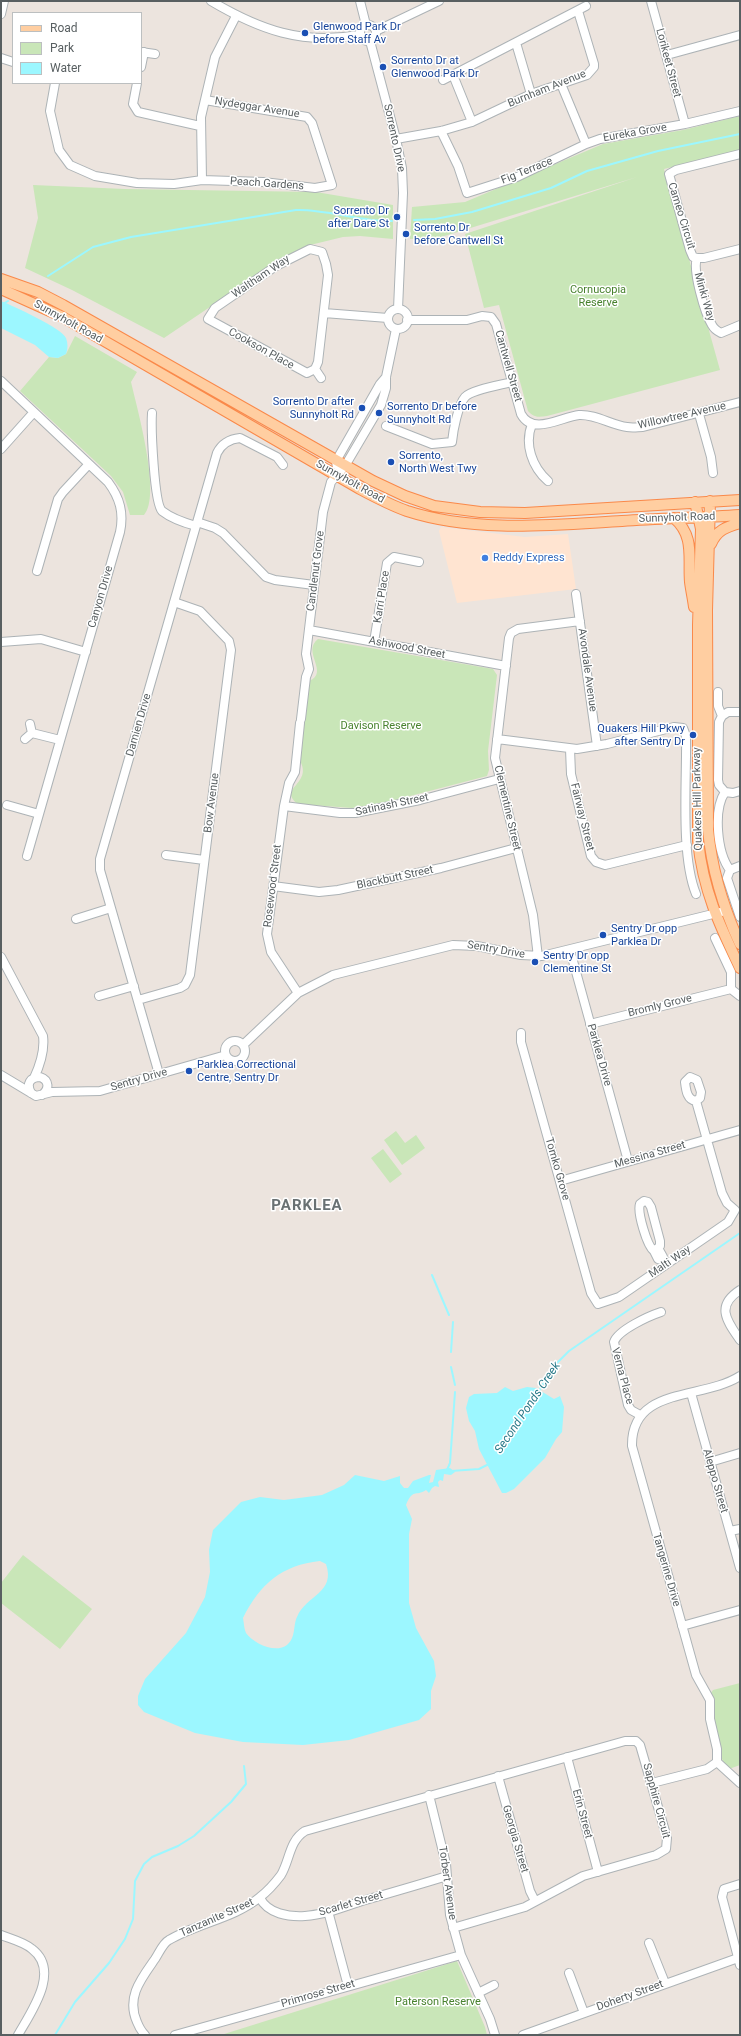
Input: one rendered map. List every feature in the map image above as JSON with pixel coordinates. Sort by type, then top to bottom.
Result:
[{"type":"main road","name":"Sunnyholt Road","points":[[1,279],[38,292],[64,305],[341,463],[391,490],[418,501],[464,511],[525,513],[740,500]]},
{"type":"main road","name":"Sunnyholt Road","points":[[1,289],[62,316],[338,475],[390,504],[406,510],[445,520],[489,524],[552,525],[740,515]]},
{"type":"main road","name":"Quakers Hill Parkway","points":[[710,501],[705,517],[701,553],[698,625],[698,841],[703,876],[714,913],[740,968]]},
{"type":"main road","name":"Quakers Hill Parkway","points":[[695,502],[705,517],[710,547],[707,610],[708,830],[715,874],[726,911],[740,944]]},
{"type":"main road","points":[[674,518],[681,523],[690,548],[690,581],[698,625]]},
{"type":"main road","points":[[710,547],[716,534],[721,530],[740,523]]},
{"type":"street","points":[[1,14],[4,1]]},
{"type":"street","points":[[211,1],[236,16],[268,30],[295,36],[339,38],[359,35]]},
{"type":"street","points":[[360,1],[366,24]]},
{"type":"street","points":[[376,31],[439,1]]},
{"type":"street","name":"Lorikeet Street","points":[[651,1],[685,124]]},
{"type":"street","points":[[443,80],[586,6]]},
{"type":"street","name":"Burnham Avenue","points":[[396,139],[441,131],[472,122],[530,94],[587,75],[594,67],[578,11]]},
{"type":"street","points":[[202,180],[200,126],[205,100],[215,57],[236,16]]},
{"type":"street","points":[[359,35],[361,28],[366,24]]},
{"type":"street","points":[[359,35],[364,41],[370,41],[375,37],[376,31],[371,25],[366,24]]},
{"type":"street","points":[[667,55],[740,34]]},
{"type":"street","name":"Sorrento Drive","points":[[370,41],[400,155],[403,185],[398,309]]},
{"type":"street","points":[[516,42],[530,94]]},
{"type":"street","points":[[143,52],[155,54]]},
{"type":"street","points":[[1,58],[12,62]]},
{"type":"street","points":[[453,75],[472,122]]},
{"type":"street","name":"Peach Gardens","points":[[54,84],[50,103],[50,115],[60,150],[70,165],[95,176],[132,183],[174,184],[202,180],[263,182],[315,188],[332,185]]},
{"type":"street","points":[[137,84],[133,104],[138,112],[200,126]]},
{"type":"street","points":[[561,84],[586,144]]},
{"type":"street","name":"Nydeggar Avenue","points":[[205,100],[307,117],[312,123],[332,185]]},
{"type":"street","name":"Eureka Grove","points":[[586,144],[600,139],[685,124],[740,111]]},
{"type":"street","name":"Fig Terrace","points":[[441,131],[458,166],[467,193],[517,177],[586,144]]},
{"type":"street","name":"Cameo Circuit","points":[[697,258],[693,257],[690,250],[669,174],[676,170],[740,154]]},
{"type":"street","name":"Waltham Way","points":[[208,319],[215,308],[282,262],[307,249],[322,252],[326,264],[328,275],[324,313]]},
{"type":"street","points":[[697,258],[704,258],[740,249]]},
{"type":"street","name":"Minki Way","points":[[697,258],[696,268],[705,308],[713,326],[721,333],[740,324]]},
{"type":"street","points":[[398,309],[406,313],[407,320],[403,327],[396,328],[390,324],[388,318],[392,311],[398,309]]},
{"type":"street","points":[[322,378],[315,370],[318,362],[324,313],[388,318]]},
{"type":"street","name":"Cantwell Street","points":[[407,320],[467,320],[482,316],[491,318],[496,324],[521,414],[526,421],[532,424]]},
{"type":"street","name":"Cookson Place","points":[[208,319],[302,372],[307,373],[315,370]]},
{"type":"street","points":[[338,475],[341,463],[380,384],[386,376],[396,328]]},
{"type":"street","name":"Canyon Drive","points":[[1,381],[89,464],[114,491],[120,504],[122,523],[27,856]]},
{"type":"street","points":[[386,426],[432,444],[452,442],[454,427],[464,398],[470,394],[512,382]]},
{"type":"street","name":"Willowtree Avenue","points":[[532,424],[542,424],[573,416],[584,415],[627,427],[643,427],[740,402]]},
{"type":"street","points":[[1,449],[34,412]]},
{"type":"street","points":[[152,413],[152,447],[157,501],[162,510],[184,522],[196,524],[223,533],[266,577],[275,580],[314,585]]},
{"type":"street","points":[[698,414],[711,457],[713,473]]},
{"type":"street","points":[[532,424],[527,439],[535,466],[539,473],[548,481]]},
{"type":"street","name":"Damien Drive","points":[[160,1074],[100,870],[100,859],[217,453],[220,447],[227,442],[240,438],[277,457],[282,465]]},
{"type":"street","points":[[37,571],[58,499],[89,464]]},
{"type":"street","name":"Candlenut Grove","points":[[309,670],[306,654],[326,499],[331,482],[338,475]]},
{"type":"street","name":"Karri Place","points":[[374,642],[387,563],[394,556],[419,562]]},
{"type":"street","name":"Avondale Avenue","points":[[576,594],[597,746]]},
{"type":"street","name":"Bow Avenue","points":[[138,1000],[175,990],[187,981],[190,975],[231,647],[227,638],[200,610],[174,602]]},
{"type":"street","name":"Clementine Street","points":[[538,957],[533,915],[495,758],[509,638],[513,632],[580,621]]},
{"type":"street","name":"Ashwood Street","points":[[309,630],[506,666]]},
{"type":"street","points":[[1,642],[41,639],[86,652]]},
{"type":"street","name":"Rosewood Street","points":[[298,992],[273,957],[268,943],[273,886],[284,806],[288,783],[295,772],[306,677],[309,670]]},
{"type":"street","points":[[718,692],[718,706],[722,716]]},
{"type":"street","points":[[740,712],[728,712],[722,716],[719,722],[718,780],[719,785],[725,792],[733,793],[740,790]]},
{"type":"street","points":[[30,724],[32,733]]},
{"type":"street","points":[[497,739],[570,749],[597,746],[674,726],[682,728],[686,736],[687,845],[692,884],[696,894]]},
{"type":"street","points":[[32,733],[60,740]]},
{"type":"street","points":[[25,739],[32,733]]},
{"type":"street","name":"Fairway Street","points":[[570,749],[571,774],[591,856],[596,862],[605,865],[687,845]]},
{"type":"street","name":"Satinash Street","points":[[284,806],[340,813],[356,813],[420,800],[499,779]]},
{"type":"street","points":[[725,792],[719,804],[719,829],[722,855],[730,870]]},
{"type":"street","points":[[7,805],[39,814]]},
{"type":"street","name":"Blackbutt Street","points":[[273,886],[320,892],[338,890],[441,868],[516,848]]},
{"type":"street","points":[[166,855],[204,860]]},
{"type":"street","points":[[740,866],[730,870],[727,878],[740,917]]},
{"type":"street","points":[[76,919],[111,908]]},
{"type":"street","name":"Sentry Drive","points":[[243,1046],[298,992],[333,976],[453,945],[477,946],[538,957],[726,911]]},
{"type":"street","points":[[715,938],[731,972],[730,989],[740,996]]},
{"type":"street","name":"Parklea Drive","points":[[570,950],[628,1161]]},
{"type":"street","points":[[1,957],[43,1036],[44,1046],[42,1059],[46,1081],[46,1091],[42,1095],[36,1096],[3,1076]]},
{"type":"street","points":[[99,996],[134,986]]},
{"type":"street","name":"Bromly Grove","points":[[590,1024],[730,989]]},
{"type":"street","name":"Tomko Grove","points":[[521,1033],[521,1042],[591,1293],[598,1304]]},
{"type":"street","points":[[237,1041],[243,1046],[243,1055],[239,1060],[230,1060],[226,1055],[225,1049],[230,1043],[237,1041]]},
{"type":"street","name":"Sentry Drive","points":[[42,1095],[52,1092],[100,1091],[226,1055]]},
{"type":"street","points":[[30,1093],[28,1087],[38,1063],[42,1059]]},
{"type":"street","points":[[3,1076],[32,1079],[40,1077],[46,1081]]},
{"type":"street","name":"Sentry Drive","points":[[46,1081],[74,1092]]},
{"type":"street","points":[[696,1101],[707,1140]]},
{"type":"street","name":"Messina Street","points":[[560,1181],[740,1130]]},
{"type":"street","name":"Malti Way","points":[[598,1304],[619,1297],[663,1263],[728,1222],[735,1210],[724,1197],[707,1140]]},
{"type":"street","points":[[656,1249],[660,1240],[651,1207],[648,1202],[644,1202],[640,1204],[639,1211],[648,1244],[656,1249],[663,1257],[663,1263]]},
{"type":"street","points":[[740,1290],[730,1298],[725,1311],[727,1321],[740,1340]]},
{"type":"street","name":"Verna Place","points":[[640,1415],[631,1410],[628,1405],[614,1342],[618,1336],[647,1317],[662,1312]]},
{"type":"street","points":[[640,1415],[652,1405],[729,1383],[740,1376]]},
{"type":"street","name":"Aleppo Street","points":[[691,1393],[740,1568]]},
{"type":"street","name":"Tangerine Drive","points":[[640,1415],[634,1424],[632,1446],[698,1682],[710,1700],[710,1719],[717,1762]]},
{"type":"street","points":[[710,1462],[740,1453]]},
{"type":"street","points":[[730,1531],[740,1529]]},
{"type":"street","points":[[682,1626],[740,1610]]},
{"type":"street","name":"Sapphire Circuit","points":[[429,1795],[625,1741],[636,1741],[642,1750],[667,1838],[666,1849],[656,1855],[575,1879],[516,1910],[453,1928]]},
{"type":"street","name":"Erin Street","points":[[567,1757],[598,1872]]},
{"type":"street","points":[[652,1783],[707,1769],[717,1762],[740,1783]]},
{"type":"street","name":"Georgia Street","points":[[498,1776],[530,1891],[535,1901]]},
{"type":"street","name":"Torbert Avenue","points":[[429,1795],[444,1852],[447,1876],[447,1903],[453,1928],[461,1955],[490,2019],[495,2035]]},
{"type":"street","name":"Tanzanite Street","points":[[145,2035],[135,2017],[132,1999],[144,1974],[164,1944],[175,1937],[247,1906],[260,1898],[271,1888],[281,1875],[293,1843],[305,1831],[429,1795]]},
{"type":"street","name":"Scarlet Street","points":[[260,1898],[264,1906],[275,1912],[288,1915],[306,1916],[447,1876]]},
{"type":"street","points":[[739,1961],[722,1897],[724,1889],[740,1884]]},
{"type":"street","points":[[328,1911],[348,1986]]},
{"type":"street","points":[[1,1935],[32,1949],[42,1962],[44,1973],[42,1988],[18,2035]]},
{"type":"street","points":[[650,1943],[665,1983]]},
{"type":"street","name":"Primrose Street","points":[[175,2035],[461,1955]]},
{"type":"street","name":"Doherty Street","points":[[523,2035],[665,1983],[739,1961]]},
{"type":"street","points":[[569,1973],[584,2013]]},
{"type":"street","points":[[478,1993],[494,1985]]},
{"type":"shaded area","points":[[441,527],[525,537],[568,534],[576,589],[457,603],[439,531]]},
{"type":"green space","name":"Cornucopia Reserve","points":[[740,116],[740,151],[664,169],[720,370],[547,416],[539,417],[532,415],[528,411],[499,305],[484,308],[465,234],[637,177],[441,237],[410,239],[412,207],[465,202],[603,144],[683,130]]},
{"type":"green space","points":[[33,185],[125,189],[316,192],[393,205],[393,239],[360,236],[343,237],[306,246],[284,257],[164,338],[72,290],[25,268],[38,218]]},
{"type":"green space","points":[[75,336],[137,372],[131,382],[146,451],[150,490],[149,505],[144,515],[130,515],[123,492],[111,476],[20,391],[49,357],[58,358],[66,354]]},
{"type":"green space","name":"Davison Reserve","points":[[318,639],[493,669],[497,675],[488,751],[489,770],[487,776],[391,801],[352,808],[298,804],[293,799],[291,794],[302,775],[303,769],[300,761],[309,681],[315,677],[317,672],[312,650]]},
{"type":"green space","points":[[396,1131],[405,1143],[416,1135],[425,1148],[402,1165],[384,1140]]},
{"type":"green space","points":[[383,1149],[402,1174],[390,1183],[371,1158]]},
{"type":"green space","points":[[23,1555],[92,1609],[60,1649],[1,1603],[1,1583]]},
{"type":"green space","points":[[740,1683],[740,1765],[729,1769],[722,1759],[716,1741],[713,1705],[710,1694],[713,1690]]},
{"type":"green space","name":"Paterson Reserve","points":[[457,1961],[487,2035],[221,2035]]},
{"type":"water","points":[[1,301],[16,307],[63,334],[67,342],[66,354],[58,358],[49,357],[35,345],[1,328]]},
{"type":"water","points":[[505,1387],[513,1391],[527,1387],[536,1388],[554,1399],[560,1396],[564,1407],[562,1432],[545,1458],[514,1489],[506,1493],[502,1493],[479,1449],[475,1431],[469,1421],[466,1408],[469,1397],[474,1394],[497,1393]]},
{"type":"water","points":[[450,1468],[455,1472],[451,1475],[444,1474],[443,1481],[440,1480],[438,1482],[439,1487],[435,1486],[429,1493],[426,1490],[411,1496],[406,1505],[412,1519],[409,1534],[409,1603],[416,1628],[434,1661],[436,1676],[431,1691],[431,1709],[419,1720],[349,1740],[303,1745],[243,1742],[195,1733],[144,1712],[138,1705],[138,1696],[145,1679],[186,1633],[205,1597],[210,1572],[209,1550],[213,1530],[241,1502],[260,1497],[284,1500],[322,1495],[344,1485],[355,1475],[384,1481],[400,1476],[400,1483],[404,1488],[408,1488],[413,1481],[429,1475],[431,1475],[429,1483],[433,1482],[436,1470]],"holes":[[[320,1561],[326,1564],[328,1574],[324,1588],[301,1610],[296,1620],[292,1639],[287,1645],[271,1648],[259,1644],[249,1637],[245,1631],[243,1618],[257,1595],[265,1586],[283,1572],[294,1567]]]},
{"type":"waterway","points":[[414,220],[435,219],[472,212],[551,188],[587,171],[658,151],[740,134]]},
{"type":"waterway","points":[[48,276],[93,247],[131,237],[296,210],[320,211],[368,220],[392,221]]},
{"type":"waterway","points":[[1,305],[8,301]]},
{"type":"waterway","name":"Second Ponds Creek","points":[[539,1391],[552,1368],[569,1351],[740,1233]]},
{"type":"waterway","points":[[432,1275],[449,1315]]},
{"type":"waterway","points":[[451,1352],[453,1322]]},
{"type":"waterway","points":[[451,1367],[455,1385]]},
{"type":"waterway","points":[[447,1470],[450,1463],[455,1392]]},
{"type":"waterway","name":"Second Ponds Creek","points":[[451,1471],[479,1469],[489,1464]]},
{"type":"waterway","name":"Second Ponds Creek","points":[[55,2035],[75,2002],[109,1963],[125,1939],[133,1919],[135,1881],[144,1864],[152,1857],[178,1846],[194,1836],[231,1802],[246,1784],[244,1766]]},
{"type":"place","name":"Glenwood Park Dr before Staff Av","points":[[305,33]]},
{"type":"place","name":"Sorrento Dr at Glenwood Park Dr","points":[[383,67]]},
{"type":"place","name":"Sorrento Dr after Dare St","points":[[397,217]]},
{"type":"place","name":"Sorrento Dr before Cantwell St","points":[[406,234]]},
{"type":"place","name":"Sorrento Dr after Sunnyholt Rd","points":[[362,408]]},
{"type":"place","name":"Sorrento Dr before Sunnyholt Rd","points":[[379,413]]},
{"type":"place","name":"Sorrento, North West Twy","points":[[391,462]]},
{"type":"place","name":"Reddy Express","points":[[485,558]]},
{"type":"place","name":"Quakers Hill Pkwy after Sentry Dr","points":[[693,735]]},
{"type":"place","name":"Sentry Dr opp Parklea Dr","points":[[603,935]]},
{"type":"place","name":"Sentry Dr opp Clementine St","points":[[535,962]]},
{"type":"place","name":"Parklea Correctional Centre, Sentry Dr","points":[[189,1071]]},
{"type":"district","name":"PARKLEA","points":[[307,1206]]}]
